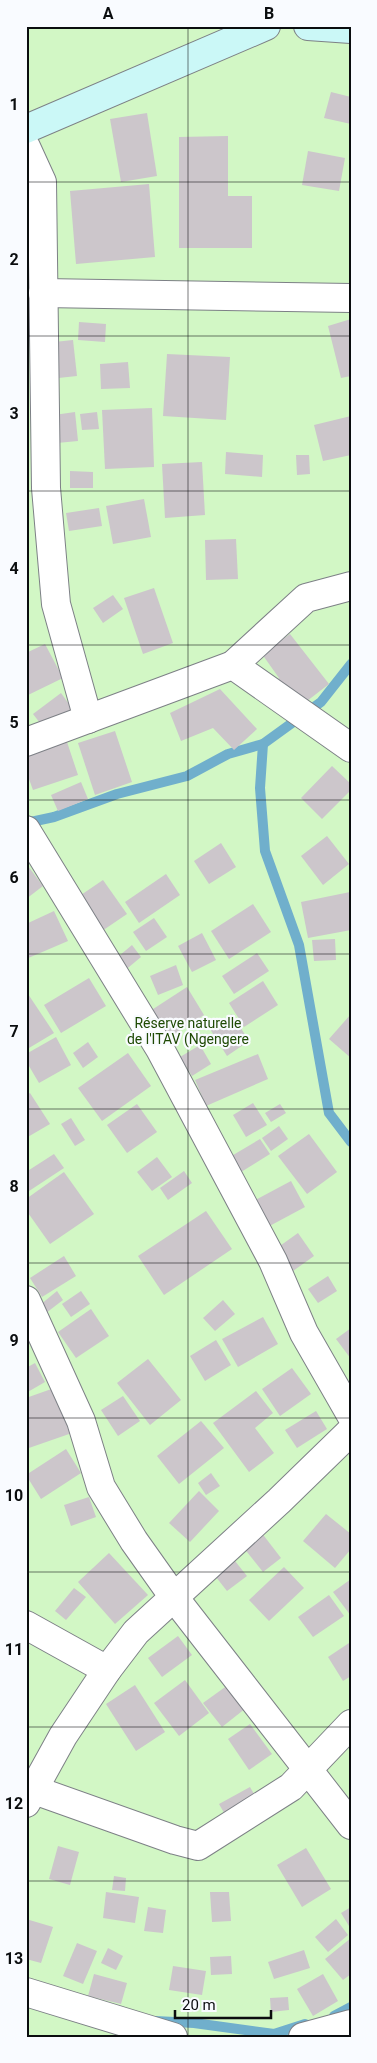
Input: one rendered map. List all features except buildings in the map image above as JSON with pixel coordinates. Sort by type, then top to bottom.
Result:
[{"type":"street","points":[[26,129],[266,26]]},
{"type":"street","points":[[308,26],[351,30]]},
{"type":"street","points":[[26,147],[42,182],[46,488],[56,604],[88,719]]},
{"type":"street","points":[[43,293],[351,298]]},
{"type":"street","points":[[26,742],[233,665],[306,598],[351,586]]},
{"type":"street","points":[[233,665],[351,748]]},
{"type":"street","points":[[27,831],[160,1049],[273,1261],[304,1333],[351,1415]]},
{"type":"street","points":[[28,1310],[81,1421],[101,1487],[134,1541],[173,1596],[351,1825]]},
{"type":"street","points":[[351,1431],[279,1501],[173,1596],[136,1632],[107,1670],[28,1793],[198,1846],[290,1787],[351,1724]]},
{"type":"street","points":[[26,1625],[107,1670]]},
{"type":"street","points":[[26,1992],[173,2037]]},
{"type":"street","points":[[303,2037],[351,2024]]},
{"type":"green space","name":"Réserve naturelle de l'ITAV (Ngengere","points":[[26,26],[351,26],[351,2037],[26,2037]]},
{"type":"waterway","points":[[26,823],[54,817],[117,794],[187,776],[228,754],[263,744],[321,702],[351,664]]},
{"type":"waterway","points":[[263,744],[260,788],[265,851],[299,945],[329,1113],[351,1142]]},
{"type":"waterway","points":[[334,2016],[351,2007]]},
{"type":"waterway","points":[[155,2021],[194,2023],[274,2034],[305,2024]]}]
